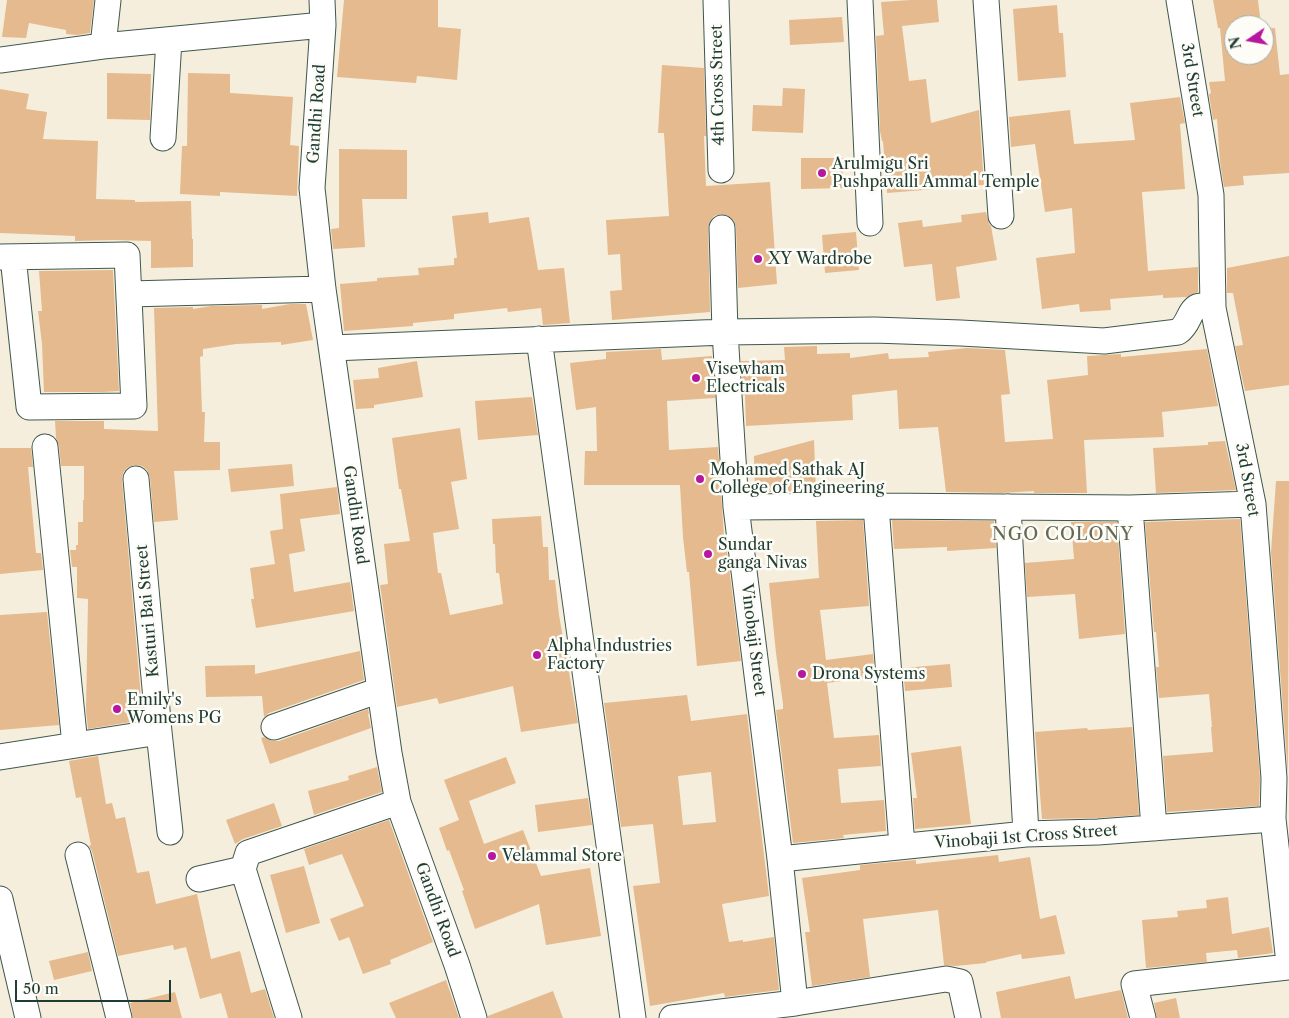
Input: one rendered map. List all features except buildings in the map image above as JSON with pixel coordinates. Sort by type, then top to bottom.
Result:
[{"type":"street","points":[[103,46],[108,0]]},
{"type":"street","name":"Gandhi Road","points":[[322,0],[323,25],[312,188],[323,289],[389,753],[398,802],[457,965],[474,1018]]},
{"type":"street","name":"4th Cross Street","points":[[716,0],[721,170]]},
{"type":"street","points":[[860,0],[870,223]]},
{"type":"street","points":[[986,0],[1001,216]]},
{"type":"street","name":"3rd Street","points":[[1179,0],[1211,195],[1213,308],[1253,504],[1282,778],[1273,819],[1289,963]]},
{"type":"street","points":[[0,60],[103,46],[323,25]]},
{"type":"street","points":[[163,138],[169,40]]},
{"type":"street","points":[[722,228],[725,332]]},
{"type":"street","points":[[127,255],[134,406],[29,406],[6,257],[127,255]]},
{"type":"street","points":[[129,294],[323,289]]},
{"type":"street","points":[[332,348],[725,332],[874,330],[1104,341],[1178,332],[1199,305],[1204,304],[1213,308]]},
{"type":"street","name":"Vinobaji Street","points":[[725,332],[736,507],[780,859],[794,1003]]},
{"type":"street","points":[[539,339],[633,1018]]},
{"type":"street","points":[[45,447],[75,745]]},
{"type":"street","name":"Kasturi Bai Street","points":[[136,479],[170,832]]},
{"type":"street","points":[[736,507],[1130,508],[1253,504]]},
{"type":"street","points":[[876,506],[902,846]]},
{"type":"street","points":[[1008,507],[1026,834]]},
{"type":"street","points":[[1130,508],[1154,828]]},
{"type":"street","points":[[274,727],[380,690]]},
{"type":"street","points":[[0,757],[159,732]]},
{"type":"street","points":[[289,1018],[243,869],[248,853],[398,802]]},
{"type":"street","name":"Vinobaji 1st Cross Street","points":[[780,859],[1026,834],[1098,832],[1273,819]]},
{"type":"street","points":[[78,855],[119,1018]]},
{"type":"street","points":[[199,879],[243,869]]},
{"type":"street","points":[[0,898],[28,1018]]},
{"type":"street","points":[[1143,1018],[1134,984],[1289,967]]},
{"type":"street","points":[[672,1018],[794,1003],[946,979],[960,982],[968,1018]]},
{"type":"place","name":"Arulmigu Sri Pushpavalli Ammal Temple","points":[[822,173]]},
{"type":"place","name":"XY Wardrobe","points":[[758,259]]},
{"type":"place","name":"Visewham Electricals","points":[[696,378]]},
{"type":"place","name":"Mohamed Sathak AJ College of Engineering","points":[[700,479]]},
{"type":"place","name":"Sundar ganga Nivas","points":[[708,554]]},
{"type":"place","name":"Alpha Industries Factory","points":[[537,655]]},
{"type":"place","name":"Drona Systems","points":[[802,674]]},
{"type":"place","name":"Emily's Womens PG","points":[[117,709]]},
{"type":"place","name":"Velammal Store","points":[[492,856]]},
{"type":"district","name":"NGO COLONY","points":[[1063,535]]}]
